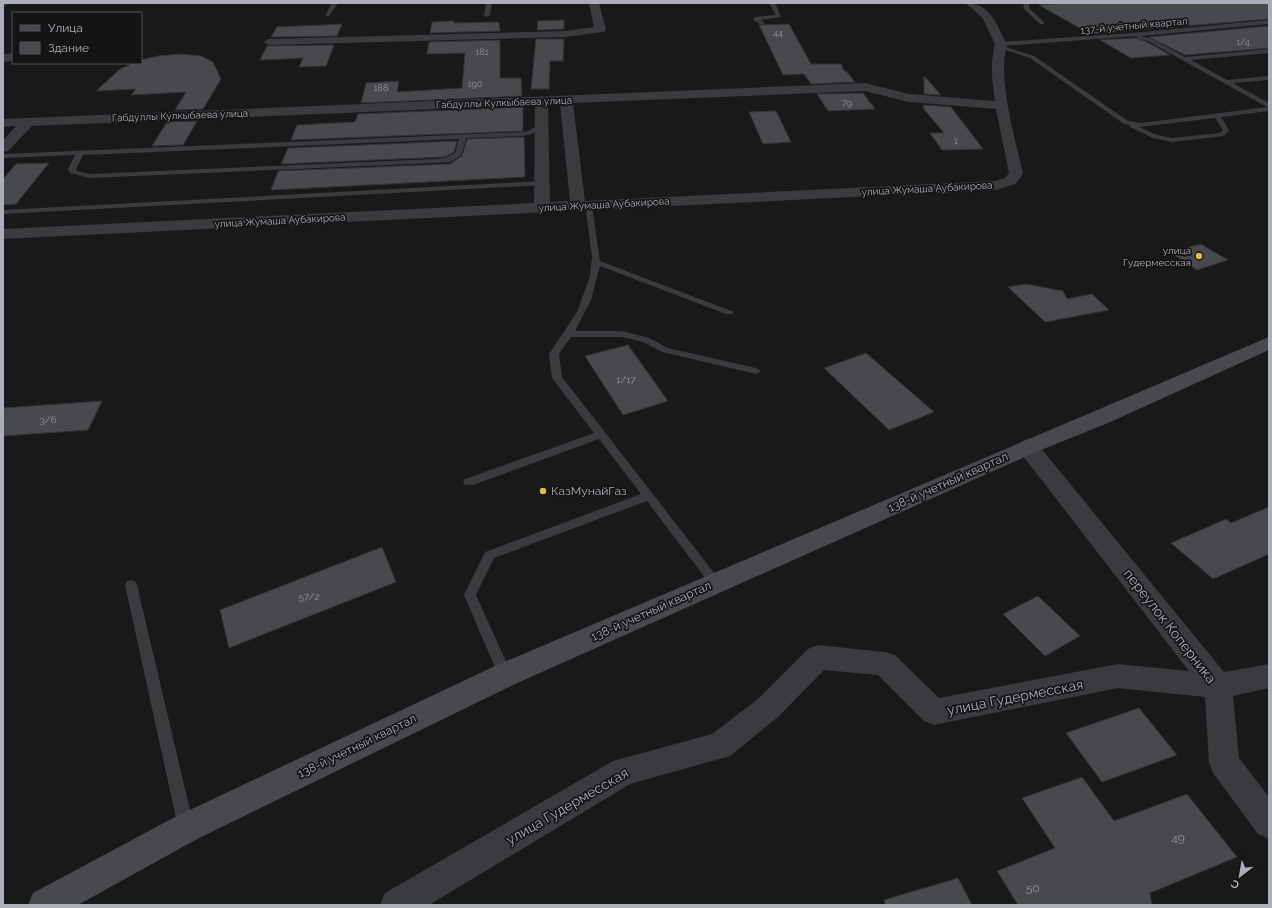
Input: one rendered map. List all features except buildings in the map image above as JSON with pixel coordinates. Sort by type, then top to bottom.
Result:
[{"type":"main road","name":"138-й учетный квартал","points":[[45,905],[186,828],[505,675],[1028,447],[1101,418],[1269,343]]},
{"type":"street","points":[[269,42],[564,34],[600,30],[594,3]]},
{"type":"street","points":[[970,3],[986,14],[1000,46]]},
{"type":"street","name":"улица Жумаша Аубакирова","points":[[3,234],[996,185],[1010,181],[1016,174],[997,71],[1000,46]]},
{"type":"street","name":"Габдуллы Кулкыбаева улица","points":[[3,123],[864,87],[909,98],[1004,106]]},
{"type":"street","points":[[566,99],[583,205]]},
{"type":"street","points":[[541,100],[542,207]]},
{"type":"street","points":[[3,148],[28,122]]},
{"type":"street","name":"переулок Коперника","points":[[1028,447],[1218,686],[1224,763],[1269,823]]},
{"type":"street","name":"улица Гудермесская","points":[[397,905],[624,771],[720,746],[768,708],[818,658],[885,664],[934,712],[1118,676],[1218,686],[1269,676]]},
{"type":"lane","points":[[327,15],[334,3]]},
{"type":"lane","points":[[487,15],[488,3]]},
{"type":"lane","points":[[762,23],[755,19],[779,16],[772,3]]},
{"type":"lane","points":[[1026,3],[1026,8],[1042,23]]},
{"type":"lane","name":"137-й учётный квартал","points":[[1000,46],[1269,22]]},
{"type":"lane","points":[[1131,35],[1150,40],[1226,82],[1269,108]]},
{"type":"lane","points":[[1000,46],[1032,57],[1126,123],[1155,137],[1172,140],[1222,135],[1226,130],[1216,115]]},
{"type":"lane","points":[[1184,59],[1269,51]]},
{"type":"lane","points":[[1226,82],[1269,78]]},
{"type":"lane","points":[[1126,123],[1141,124],[1269,108]]},
{"type":"lane","points":[[3,156],[523,134],[535,131],[541,126]]},
{"type":"lane","points":[[80,153],[72,169],[74,173],[80,176],[97,176],[441,160],[458,154],[463,137]]},
{"type":"lane","points":[[3,212],[542,183]]},
{"type":"lane","points":[[583,205],[596,262],[590,295],[568,334],[554,354],[557,378],[716,583]]},
{"type":"lane","points":[[596,262],[729,312]]},
{"type":"lane","points":[[568,334],[622,334],[646,340],[665,350],[756,371]]},
{"type":"lane","points":[[470,482],[600,434]]},
{"type":"lane","points":[[505,675],[470,595],[489,555],[649,496]]},
{"type":"lane","points":[[131,585],[186,828]]},
{"type":"place","name":"улица Гудермесская","points":[[1199,256]]},
{"type":"place","name":"КазМунайГаз","points":[[543,491]]}]
